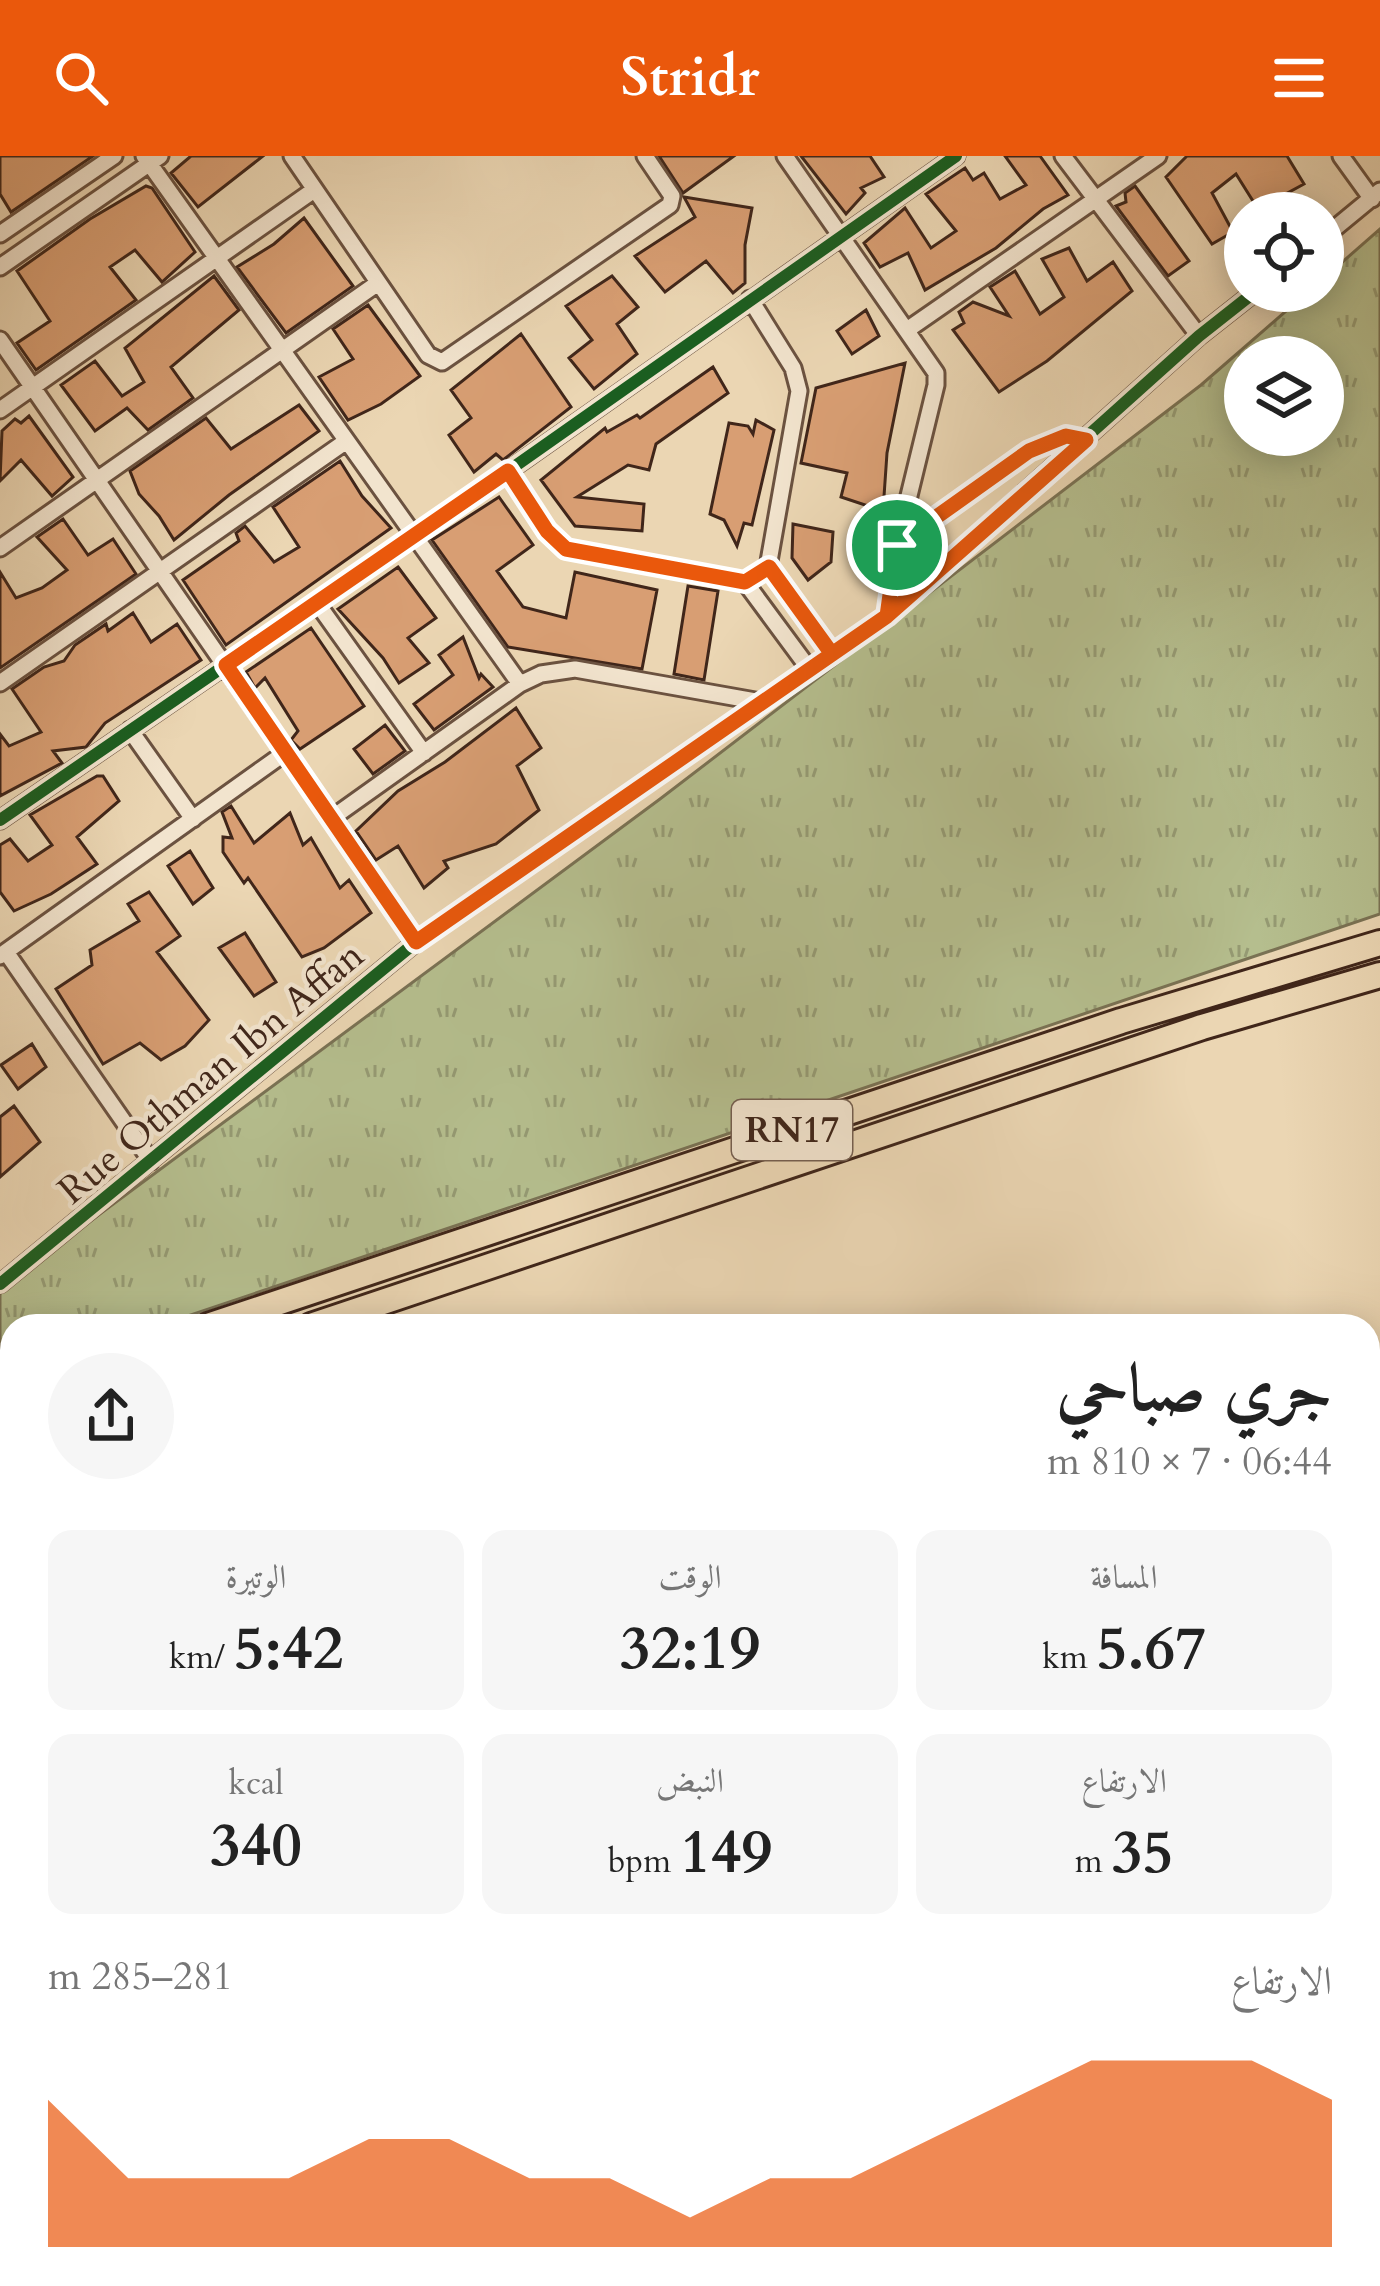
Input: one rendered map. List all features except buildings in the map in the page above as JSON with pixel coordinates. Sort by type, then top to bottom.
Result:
[{"type":"highway","name":"RN17","points":[[244,1314],[1079,1035],[1380,943]]},
{"type":"highway","name":"RN17","points":[[347,1314],[1202,1027],[1380,975]]},
{"type":"street","points":[[0,235],[114,156]]},
{"type":"street","points":[[292,156],[431,359],[446,361],[670,205],[672,196],[645,156]]},
{"type":"street","points":[[785,156],[937,379],[897,545],[887,616]]},
{"type":"street","points":[[0,820],[956,156]]},
{"type":"street","points":[[1063,156],[1199,336]]},
{"type":"street","points":[[907,330],[1158,156]]},
{"type":"street","points":[[1342,156],[1376,195],[1344,221]]},
{"type":"street","points":[[0,267],[151,158],[345,442],[520,685]]},
{"type":"street","points":[[0,410],[314,190]]},
{"type":"street","points":[[0,548],[378,283]]},
{"type":"street","points":[[750,299],[793,368],[799,391],[769,567],[832,654]]},
{"type":"street","name":"Rue Othman Ibn Affan","points":[[0,1284],[416,942],[887,616],[1229,312]]},
{"type":"street","points":[[0,340],[416,942]]},
{"type":"street","points":[[897,545],[1029,451],[1066,436],[1086,440]]},
{"type":"street","points":[[0,683],[345,442]]},
{"type":"street","points":[[508,471],[547,531],[566,549],[745,582],[769,567]]},
{"type":"street","points":[[745,582],[810,670]]},
{"type":"street","points":[[317,603],[424,753]]},
{"type":"street","points":[[332,818],[541,674],[575,670],[761,702]]},
{"type":"street","points":[[130,730],[193,818]]},
{"type":"street","points":[[151,1161],[3,954],[286,752]]},
{"type":"green space","points":[[1380,229],[1380,914],[194,1314],[0,1314],[0,1288],[660,799],[1224,365],[1224,456],[1344,456],[1344,336],[1257,336],[1285,312],[1344,312],[1344,261]]},
{"type":"cycle path","points":[[0,820],[956,156]]},
{"type":"cycle path","points":[[0,1284],[416,942],[887,616],[1229,312]]},
{"type":"route","points":[[897,545],[887,616],[832,654],[769,567],[745,582],[574,552],[547,531],[508,471],[226,665],[416,942],[887,616],[1086,440],[1066,436],[1029,451],[897,545]]}]
